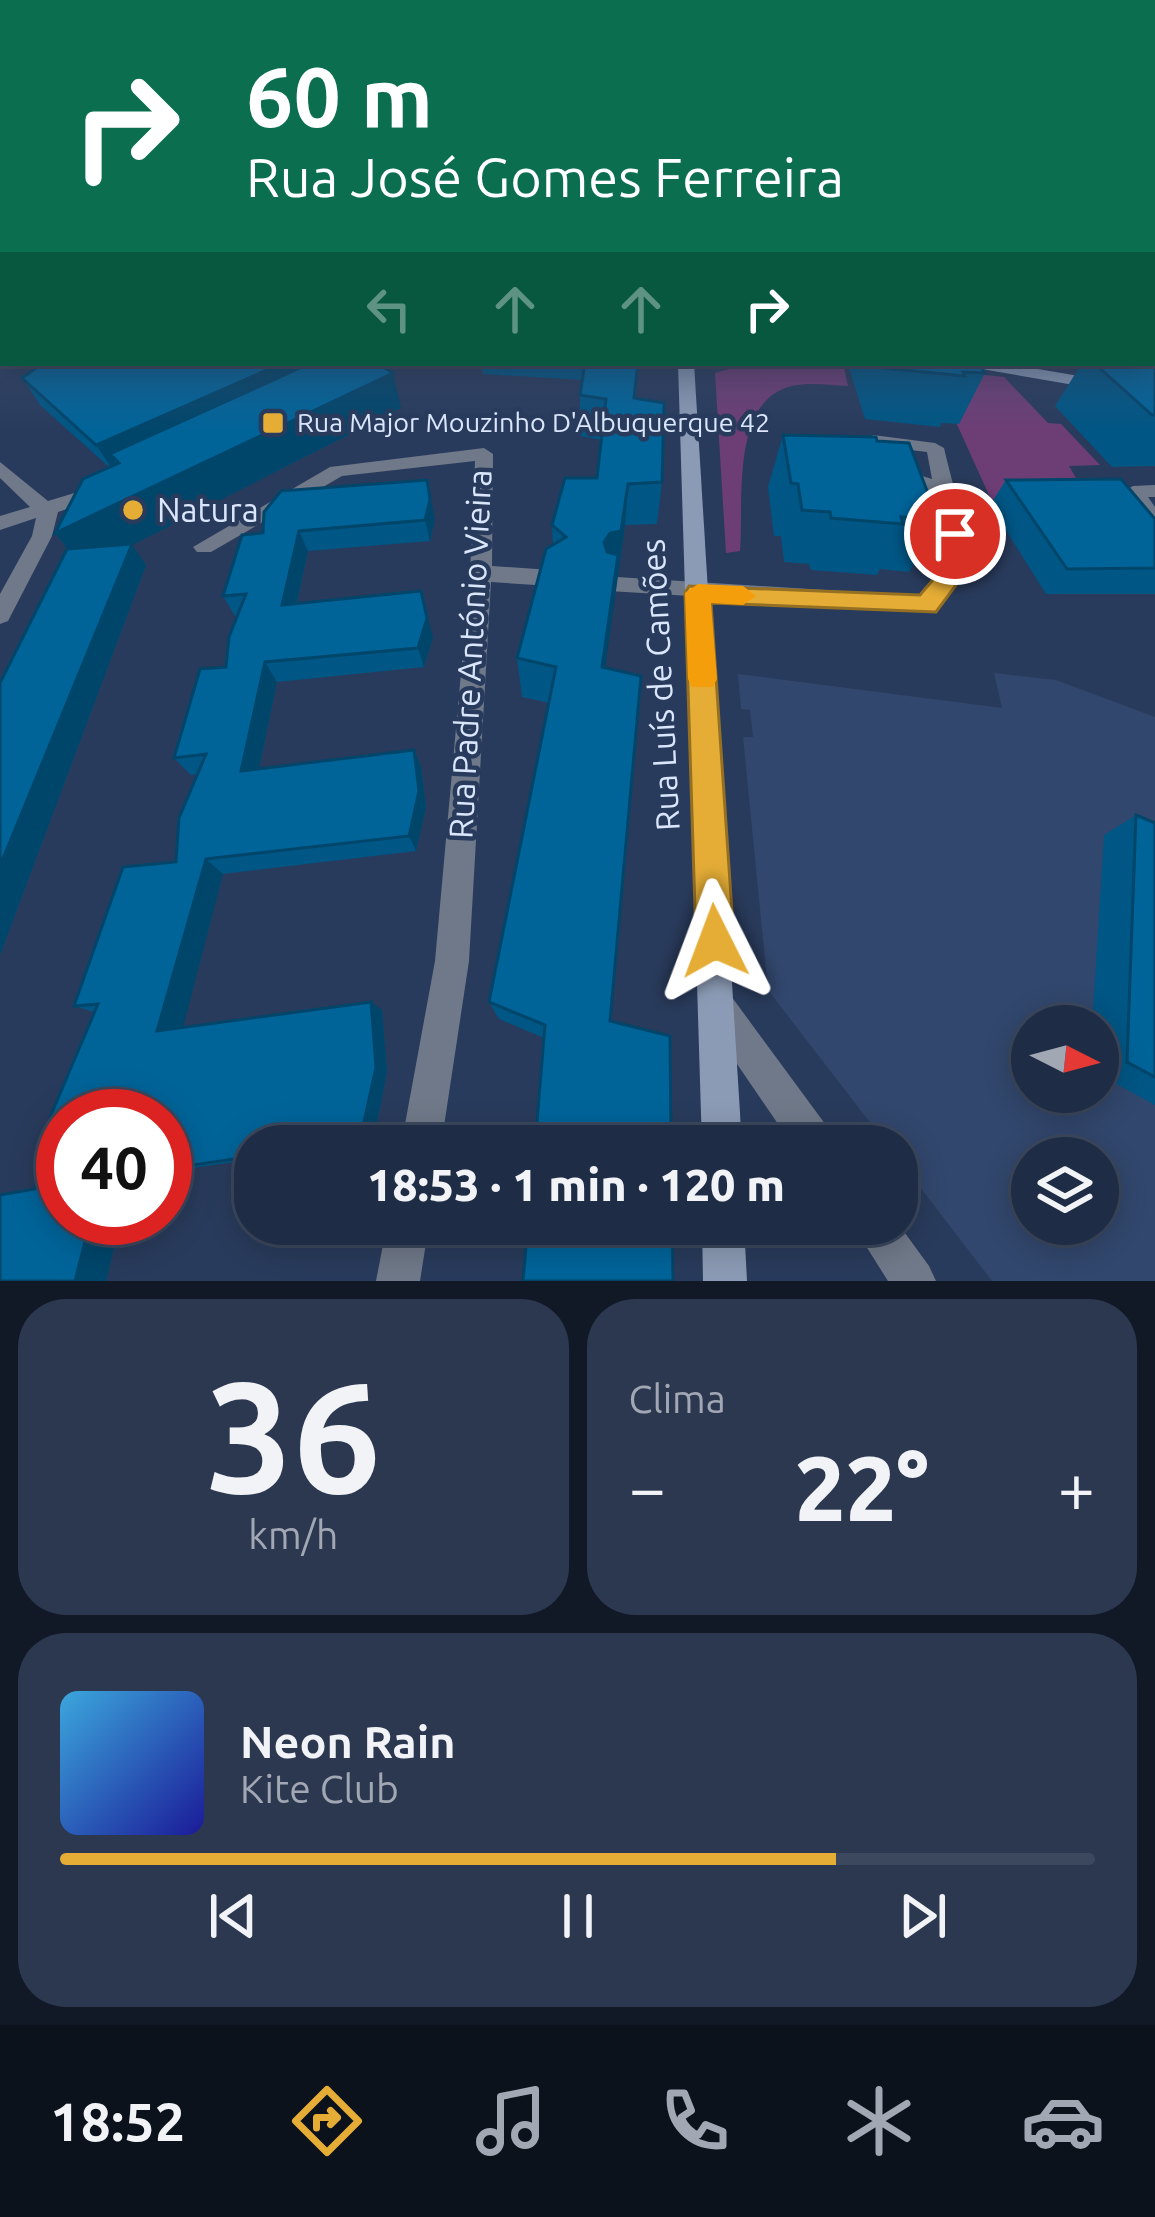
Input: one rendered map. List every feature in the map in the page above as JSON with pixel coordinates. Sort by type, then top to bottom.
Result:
[{"type":"street","name":"Rua Luís de Camões","points":[[686,366],[721,1125]]},
{"type":"street","points":[[993,366],[1155,394]]},
{"type":"street","name":"Rua Padre António Vieira","points":[[205,547],[337,471],[484,454],[481,573],[452,961],[425,1125]]},
{"type":"street","points":[[0,468],[48,512]]},
{"type":"street","points":[[0,524],[48,512],[128,480]]},
{"type":"street","points":[[617,585],[927,605],[950,577],[955,534],[945,490]]},
{"type":"street","points":[[1155,491],[1133,492],[1155,521]]},
{"type":"street","points":[[0,615],[42,536],[48,512]]},
{"type":"street","points":[[481,573],[551,578]]},
{"type":"street","points":[[718,1008],[802,1125]]},
{"type":"street","points":[[398,1281],[404,1245]]},
{"type":"street","points":[[723,1245],[724,1281]]},
{"type":"street","points":[[888,1245],[914,1281]]},
{"type":"shaded area","points":[[740,366],[844,367],[848,386],[792,386],[772,395],[758,411],[744,455],[740,551],[726,553],[715,373]]},
{"type":"shaded area","points":[[932,369],[1004,377],[1048,423],[1061,424],[1100,465],[1069,466],[1080,485],[993,504]]},
{"type":"shaded area","points":[[994,673],[1056,680],[1155,717],[1155,1281],[992,1281],[918,1184],[918,1125],[872,1125],[768,990],[743,737],[753,737],[750,710],[741,709],[738,674],[1002,708]]},
{"type":"building","points":[[39,366],[276,366],[96,445],[22,378]]},
{"type":"building","points":[[304,366],[381,366],[393,373],[55,533],[83,479],[119,463],[110,454]]},
{"type":"building","points":[[585,366],[638,366],[634,398],[664,403],[662,482],[628,484],[621,531],[610,533],[604,542],[607,552],[618,555],[602,667],[641,676],[610,1021],[670,1036],[671,1125],[537,1125],[545,1025],[489,1002],[556,667],[517,658],[546,549],[566,537],[552,525],[565,478],[597,478],[606,399],[580,395]]},
{"type":"building","points":[[981,366],[985,373],[963,372],[965,376],[884,368]]},
{"type":"building","points":[[1097,366],[1155,366],[1152,415]]},
{"type":"building","points":[[783,435],[876,437],[877,441],[909,443],[938,520],[901,517],[903,524],[831,518],[830,512],[802,510],[798,484],[791,483]]},
{"type":"building","points":[[1121,479],[1155,519],[1155,568],[1067,569],[1006,480]]},
{"type":"building","points":[[427,480],[430,499],[425,520],[299,531],[282,605],[421,591],[427,618],[418,648],[265,662],[241,771],[414,750],[419,791],[409,836],[206,859],[157,1031],[371,1002],[376,1067],[363,1125],[234,1125],[234,1159],[192,1165],[192,1089],[62,1089],[98,1004],[74,1006],[123,867],[176,862],[179,818],[206,754],[174,758],[200,669],[226,667],[229,637],[246,594],[223,596],[242,535],[263,533],[264,512],[281,491]]},
{"type":"building","points":[[132,544],[0,866],[0,683],[67,549]]},
{"type":"building","points":[[1136,815],[1155,823],[1155,1077],[1127,1062]]},
{"type":"building","points":[[36,1184],[36,1245],[84,1245],[75,1281],[0,1281],[0,1195],[35,1189]]},
{"type":"building","points":[[526,1245],[672,1245],[673,1281],[523,1281]]},
{"type":"slow traffic","points":[[702,679],[698,593],[743,596]]},
{"type":"place","name":"Rua Major Mouzinho D'Albuquerque 42","points":[[273,423]]},
{"type":"place","name":"Natura","points":[[133,510]]},
{"type":"route","points":[[715,941],[698,593],[927,605],[950,577],[955,534]]}]
